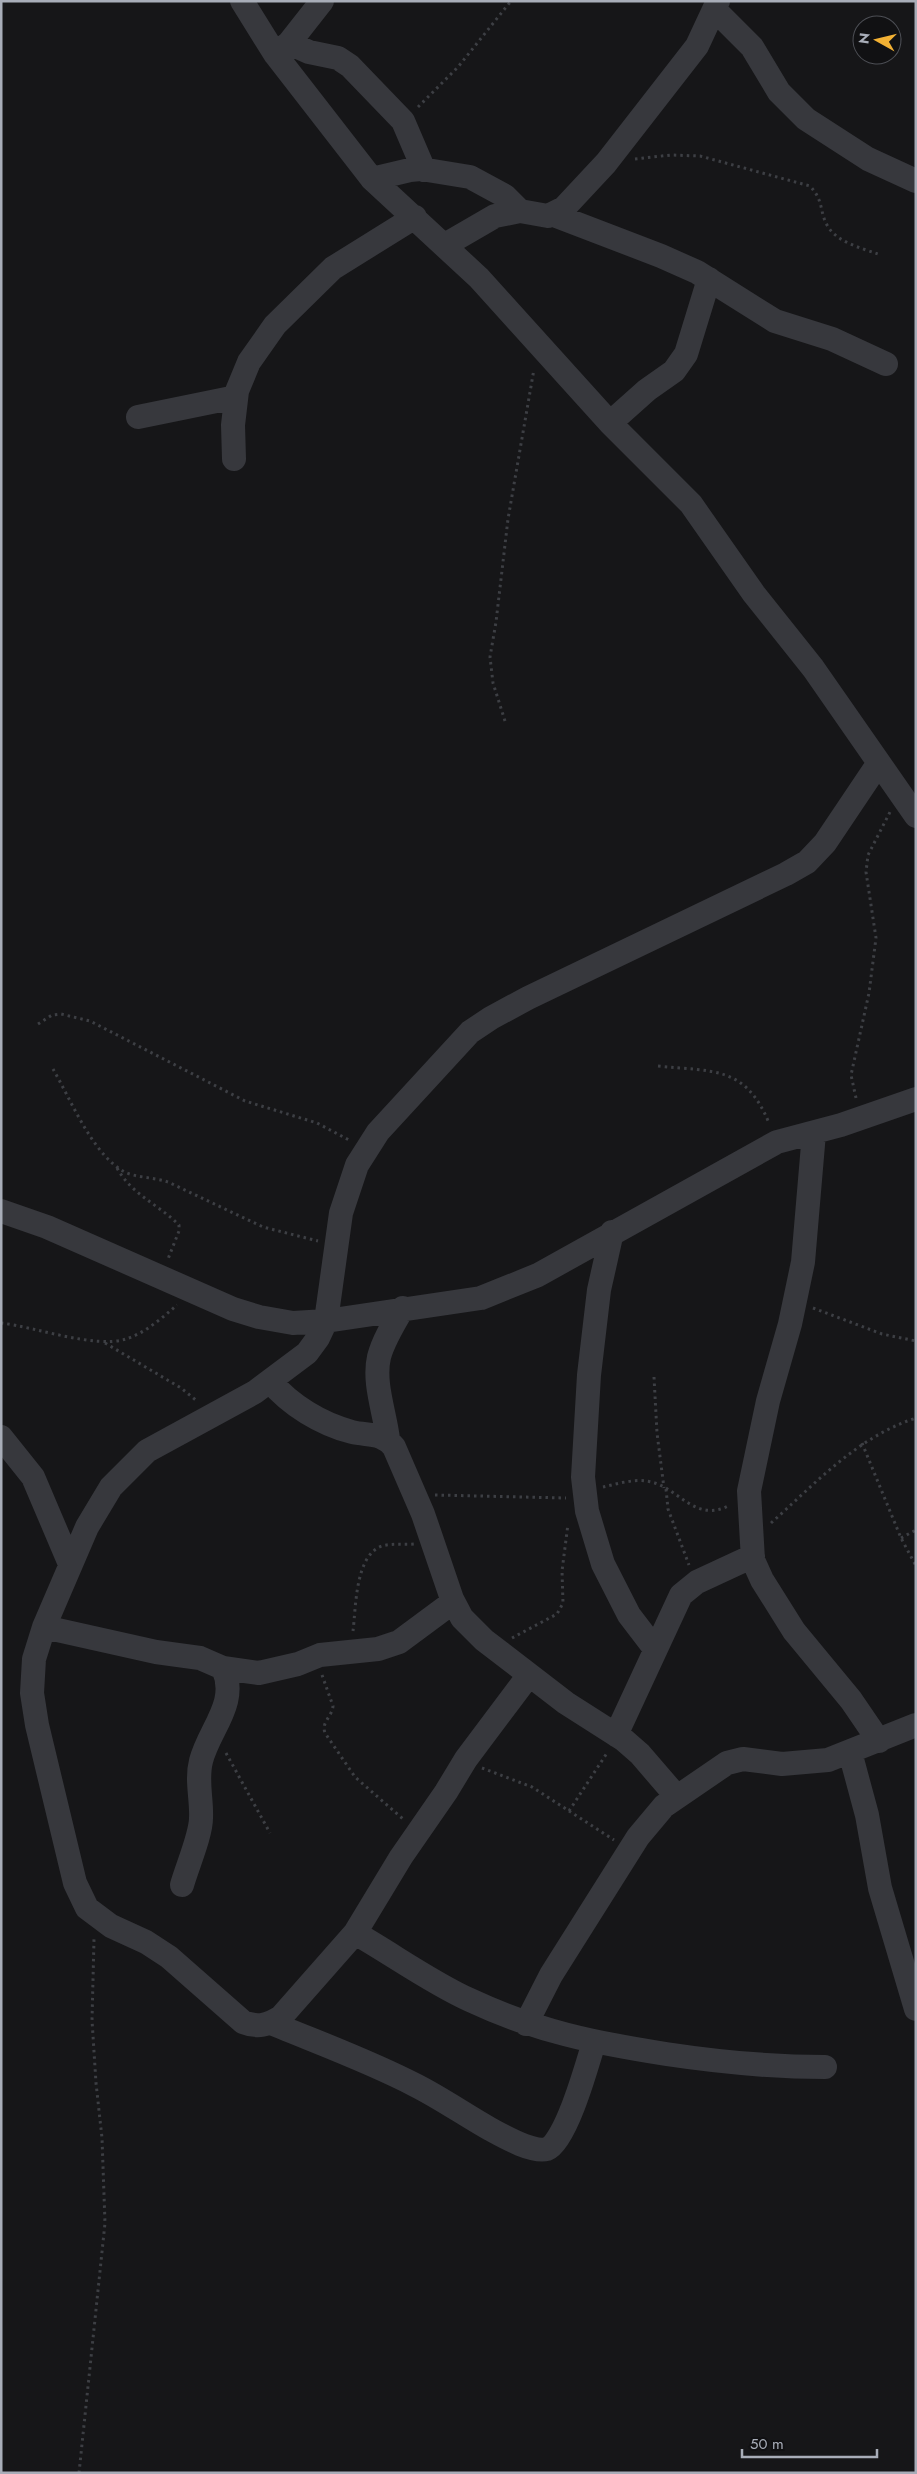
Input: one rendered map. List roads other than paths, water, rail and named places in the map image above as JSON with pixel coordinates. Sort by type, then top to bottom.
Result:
[{"type":"street","points":[[242,1],[282,48],[372,180],[415,217],[479,278],[610,422],[691,504],[754,594],[813,668],[916,816]]},
{"type":"street","points":[[282,48],[322,1]]},
{"type":"street","points":[[445,245],[495,216],[520,211],[548,216],[554,215],[564,208],[602,166],[697,46],[716,6],[752,47],[779,92],[806,119],[868,159],[916,181]]},
{"type":"street","points":[[282,48],[338,58],[350,66],[403,121],[424,170]]},
{"type":"street","points":[[372,180],[410,170],[424,170],[470,177],[505,196],[520,211]]},
{"type":"street","points":[[554,215],[661,256],[709,279],[775,321],[832,339],[886,364]]},
{"type":"street","points":[[234,459],[233,424],[236,397],[249,362],[275,325],[333,268],[415,217]]},
{"type":"street","points":[[610,422],[646,390],[674,371],[686,354],[709,279]]},
{"type":"street","points":[[138,417],[236,397]]},
{"type":"street","points":[[530,1675],[466,1759],[356,1933],[281,2017],[272,2023],[259,2026],[243,2022],[169,1957],[146,1942],[111,1926],[87,1908],[75,1883],[37,1725],[32,1677],[34,1659],[44,1627],[70,1564],[87,1526],[111,1487],[147,1451],[255,1392],[307,1353],[318,1338],[326,1321],[332,1292],[341,1213],[357,1165],[378,1132],[470,1032],[491,1018],[652,936],[786,874],[807,862],[825,843],[878,764]]},
{"type":"street","points":[[1,1211],[47,1226],[195,1290],[233,1309],[260,1317],[293,1323],[326,1321],[481,1298],[538,1275],[612,1232],[777,1142],[814,1133],[916,1099]]},
{"type":"street","points":[[814,1133],[803,1262],[796,1300],[768,1401],[749,1497],[752,1548],[762,1580],[794,1631],[851,1700],[878,1741]]},
{"type":"street","points":[[612,1232],[599,1290],[589,1375],[584,1441],[573,1498],[596,1545],[614,1590],[655,1650]]},
{"type":"street","points":[[388,1439],[379,1386],[380,1357],[394,1323],[404,1308]]},
{"type":"street","points":[[270,1381],[287,1400],[326,1422],[351,1432],[382,1436],[388,1439],[394,1446],[415,1496],[453,1602],[462,1618],[494,1648],[566,1703],[616,1735],[640,1754],[677,1797]]},
{"type":"street","points":[[1,1437],[33,1477],[70,1564]]},
{"type":"street","points":[[616,1735],[681,1595],[697,1582],[752,1548]]},
{"type":"street","points":[[44,1627],[156,1652],[200,1658],[223,1668],[259,1673],[298,1664],[315,1657],[378,1649],[399,1642],[453,1602]]},
{"type":"street","points":[[182,1885],[201,1821],[198,1778],[201,1760],[221,1717],[229,1689],[223,1668]]},
{"type":"street","points":[[526,2024],[551,1974],[630,1850],[664,1806],[727,1763],[743,1759],[782,1764],[828,1760],[916,1725]]},
{"type":"street","points":[[850,1752],[867,1815],[880,1888],[916,2009]]},
{"type":"street","points":[[356,1933],[468,2000],[526,2024],[594,2042],[774,2067],[825,2068]]},
{"type":"street","points":[[272,2023],[409,2082],[487,2127],[535,2149],[546,2149],[552,2146],[565,2125],[578,2097],[594,2042]]}]
